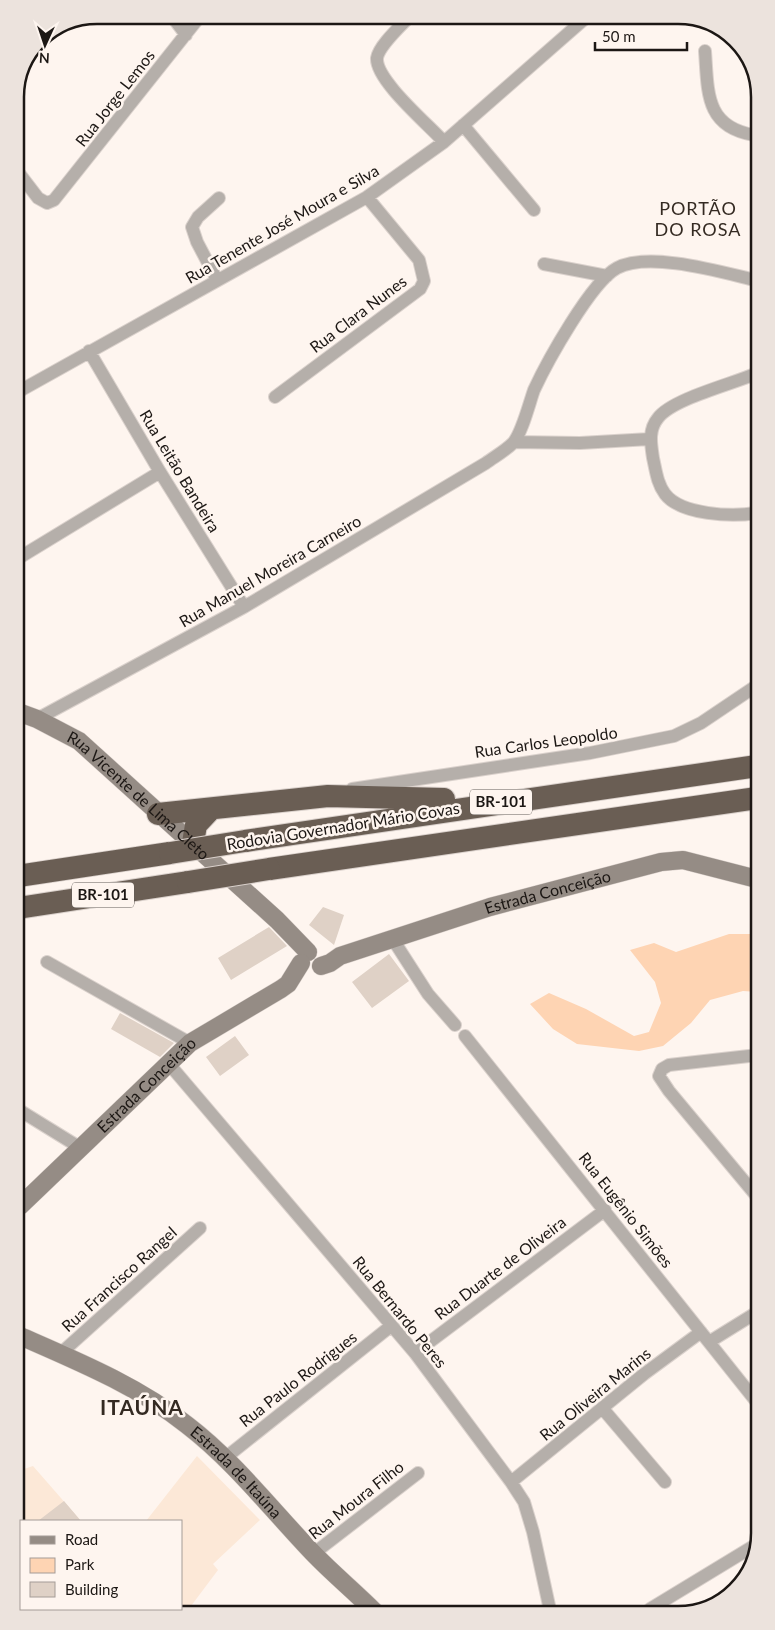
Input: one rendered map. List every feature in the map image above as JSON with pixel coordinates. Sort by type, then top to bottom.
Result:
[{"type":"highway","name":"Rodovia Governador Mário Covas","points":[[24,875],[558,794],[751,767]]},
{"type":"highway","points":[[158,814],[328,796],[444,799],[558,794]]},
{"type":"highway","name":"Rodovia Governador Mário Covas","points":[[24,907],[751,799]]},
{"type":"highway","points":[[193,844],[196,825],[211,809]]},
{"type":"main road","name":"Rua Vicente de Lima Cleto","points":[[24,714],[80,741],[158,814],[278,920],[311,961]]},
{"type":"main road","name":"Estrada Conceição","points":[[24,1202],[190,1043],[288,984],[311,961],[340,956],[490,907],[661,862],[683,860],[751,877]]},
{"type":"main road","name":"Estrada de Itaúna","points":[[24,1338],[146,1398],[187,1424],[224,1458],[313,1554],[368,1606]]},
{"type":"street","points":[[178,24],[186,35]]},
{"type":"street","name":"Rua Jorge Lemos","points":[[24,179],[38,198],[47,203],[54,200],[194,24]]},
{"type":"street","points":[[402,24],[382,47],[377,58],[379,70],[394,89],[444,142]]},
{"type":"street","name":"Rua Tenente José Moura e Silva","points":[[24,388],[367,197],[444,142],[580,24]]},
{"type":"street","points":[[705,51],[708,91],[713,111],[735,131],[751,134]]},
{"type":"street","points":[[463,125],[534,210]]},
{"type":"street","name":"Rua Clara Nunes","points":[[275,397],[420,289],[424,281],[418,260],[367,197]]},
{"type":"street","points":[[217,280],[197,242],[192,227],[198,217],[219,198]]},
{"type":"street","points":[[650,439],[580,443],[514,442],[535,389],[560,342],[583,305],[607,276],[617,268],[627,265],[680,263],[751,279]]},
{"type":"street","points":[[544,264],[607,276]]},
{"type":"street","name":"Rua Leitão Bandeira","points":[[90,351],[160,472],[244,607]]},
{"type":"street","points":[[751,376],[674,405],[658,416],[653,424],[650,439],[657,479],[665,495],[682,506],[705,513],[751,514]]},
{"type":"street","name":"Rua Manuel Moreira Carneiro","points":[[36,719],[244,607],[486,463],[514,442]]},
{"type":"street","points":[[24,555],[160,472]]},
{"type":"street","name":"Rua Carlos Leopoldo","points":[[328,796],[362,786],[590,753],[674,736],[701,723],[751,689]]},
{"type":"street","points":[[392,938],[428,994],[455,1025]]},
{"type":"street","points":[[47,962],[190,1043]]},
{"type":"street","name":"Rua Eugênio Simões","points":[[465,1036],[751,1394]]},
{"type":"street","points":[[751,1056],[669,1065],[662,1069],[659,1076],[669,1091],[751,1188]]},
{"type":"street","name":"Rua Bernardo Peres","points":[[169,1064],[415,1353],[511,1482],[526,1510],[549,1606]]},
{"type":"street","points":[[24,1113],[79,1148]]},
{"type":"street","name":"Rua Duarte de Oliveira","points":[[415,1353],[605,1210]]},
{"type":"street","name":"Rua Francisco Rangel","points":[[60,1354],[200,1228]]},
{"type":"street","name":"Rua Oliveira Marins","points":[[511,1482],[644,1374],[705,1337],[751,1315]]},
{"type":"street","name":"Rua Paulo Rodrigues","points":[[224,1458],[391,1326]]},
{"type":"street","points":[[603,1409],[665,1482]]},
{"type":"street","name":"Rua Moura Filho","points":[[313,1554],[418,1473]]},
{"type":"street","points":[[656,1606],[750,1548]]},
{"type":"shaded area","points":[[197,1456],[260,1520],[213,1564],[218,1570],[191,1606],[182,1606],[182,1520],[147,1520]]},
{"type":"shaded area","points":[[33,1466],[80,1520],[24,1520],[24,1469]]},
{"type":"green space","points":[[729,934],[751,934],[751,992],[743,991],[710,1000],[691,1023],[663,1046],[639,1051],[577,1044],[553,1029],[530,1004],[549,993],[586,1009],[634,1036],[649,1032],[661,1003],[655,982],[630,950],[654,943],[676,952]]},
{"type":"building","points":[[323,907],[344,915],[334,945],[309,925]]},
{"type":"building","points":[[269,927],[287,946],[231,980],[218,958]]},
{"type":"building","points":[[389,954],[409,981],[372,1008],[352,982]]},
{"type":"building","points":[[120,1013],[174,1043],[160,1057],[111,1029]]},
{"type":"building","points":[[235,1036],[249,1055],[220,1076],[206,1057]]},
{"type":"building","points":[[64,1501],[80,1520],[39,1520]]},
{"type":"district","name":"PORTÃO DO ROSA","points":[[698,219]]},
{"type":"district","name":"ITAÚNA","points":[[142,1408]]}]
